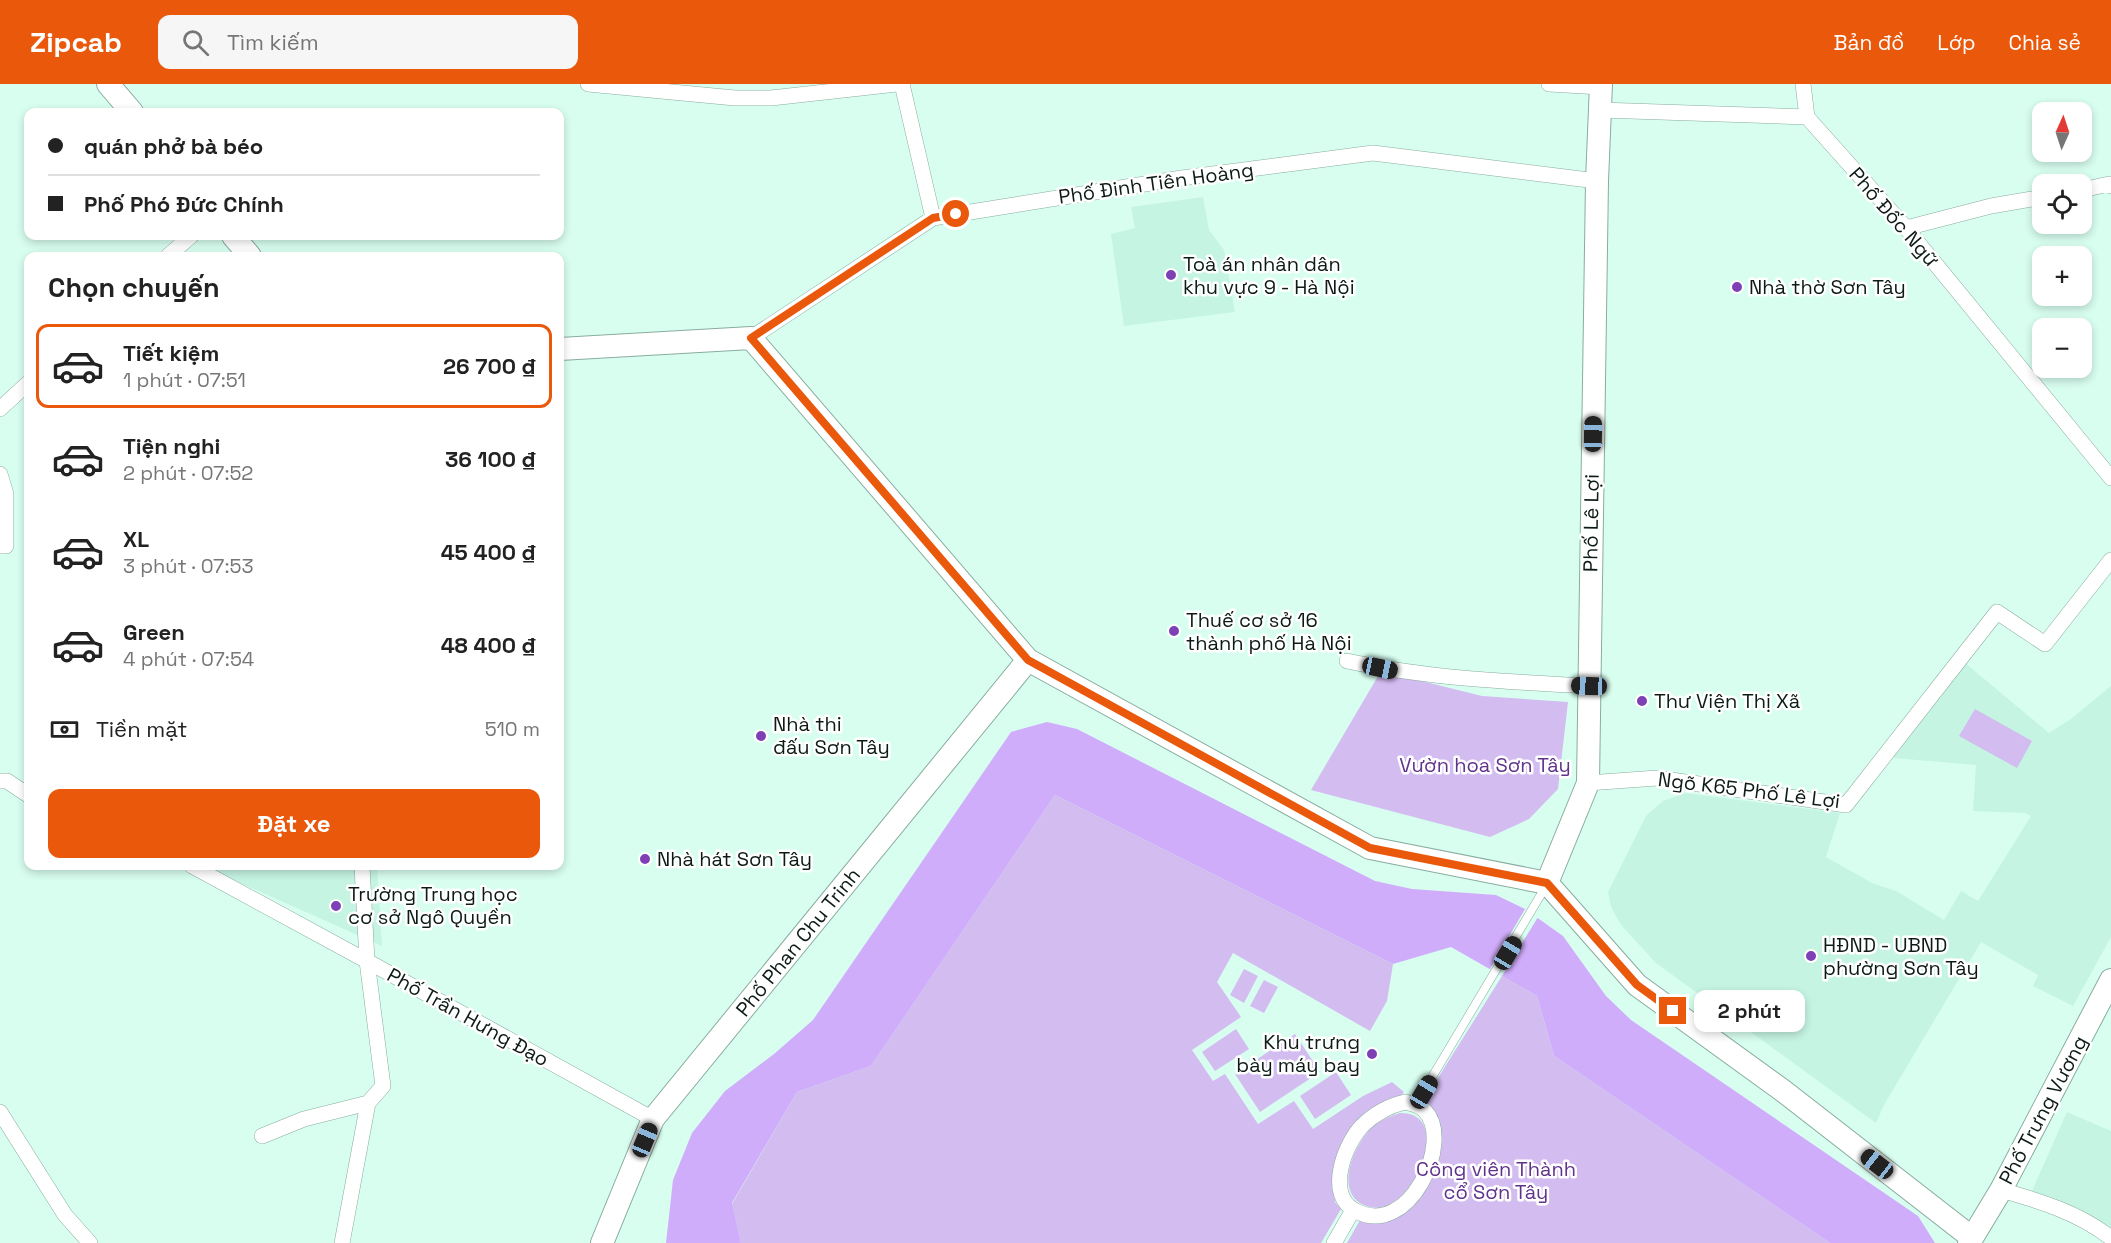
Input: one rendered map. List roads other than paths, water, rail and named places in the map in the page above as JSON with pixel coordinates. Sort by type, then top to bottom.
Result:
[{"type":"main road","points":[[108,84],[129,108]]},
{"type":"main road","name":"Phố Lê Lợi","points":[[1547,883],[1588,783],[1597,181],[1601,86]]},
{"type":"main road","points":[[236,240],[247,252]]},
{"type":"main road","points":[[564,349],[751,338],[1028,660],[1370,848],[1547,883],[1637,985],[1782,1090],[1970,1240]]},
{"type":"main road","name":"Phố Phan Chu Trinh","points":[[602,1243],[653,1119],[1028,660]]},
{"type":"main road","name":"Phố Trưng Vương","points":[[1970,1240],[2001,1190],[2111,980]]},
{"type":"street","points":[[588,84],[735,98],[771,98],[899,84],[933,218]]},
{"type":"street","points":[[1549,84],[1601,86]]},
{"type":"street","points":[[1600,110],[1807,117],[1803,84]]},
{"type":"street","name":"Phố Đốc Ngữ","points":[[1807,117],[1906,228],[2111,478]]},
{"type":"street","name":"Phố Đinh Tiên Hoàng","points":[[751,338],[933,218],[1182,178],[1373,153],[1597,181]]},
{"type":"street","points":[[2092,188],[2110,185]]},
{"type":"street","points":[[1906,228],[2032,199]]},
{"type":"street","points":[[173,252],[186,240]]},
{"type":"street","points":[[0,409],[24,387]]},
{"type":"street","points":[[0,474],[6,494],[6,546],[0,546]]},
{"type":"street","name":"Ngõ K65 Phố Lê Lợi","points":[[1588,783],[1657,778],[1846,805],[1997,612],[2045,644],[2111,560]]},
{"type":"street","points":[[1347,661],[1437,676],[1589,686]]},
{"type":"street","points":[[0,781],[7,781],[24,792]]},
{"type":"street","points":[[199,870],[367,961],[382,1086],[368,1103],[342,1243]]},
{"type":"street","name":"Phố Trần Hưng Đạo","points":[[362,870],[367,961],[653,1119]]},
{"type":"street","points":[[1405,1102],[1416,1104],[1426,1112],[1431,1120],[1434,1141],[1422,1181],[1411,1196],[1391,1214],[1377,1217],[1353,1210],[1345,1202],[1340,1183],[1342,1165],[1349,1145],[1361,1128],[1390,1106],[1405,1102]]},
{"type":"street","points":[[262,1136],[304,1119],[368,1103]]},
{"type":"street","points":[[0,1112],[65,1215],[90,1243]]},
{"type":"street","points":[[2001,1190],[2048,1203],[2101,1230],[2111,1238]]},
{"type":"street","points":[[1334,1243],[1353,1210]]},
{"type":"lane","points":[[1416,1104],[1496,973],[1547,883]]},
{"type":"place","name":"Toà án nhân dân khu vực 9 - Hà Nội","points":[[1171,275]]},
{"type":"place","name":"Nhà thờ Sơn Tây","points":[[1737,287]]},
{"type":"place","name":"Thuế cơ sở 16 thành phố Hà Nội","points":[[1174,631]]},
{"type":"place","name":"Thư Viện Thị Xã","points":[[1642,701]]},
{"type":"place","name":"Nhà thi đấu Sơn Tây","points":[[761,736]]},
{"type":"place","name":"Nhà hát Sơn Tây","points":[[645,859]]},
{"type":"place","name":"Trường Trung học cơ sở Ngô Quyền","points":[[336,906]]},
{"type":"place","name":"HĐND - UBND phường Sơn Tây","points":[[1811,956]]},
{"type":"place","name":"Khu trưng bày máy bay","points":[[1372,1054]]},
{"type":"park label","name":"Vườn hoa Sơn Tây","points":[[1485,765]]},
{"type":"park label","name":"Công viên Thành cổ Sơn Tây","points":[[1496,1180]]}]
